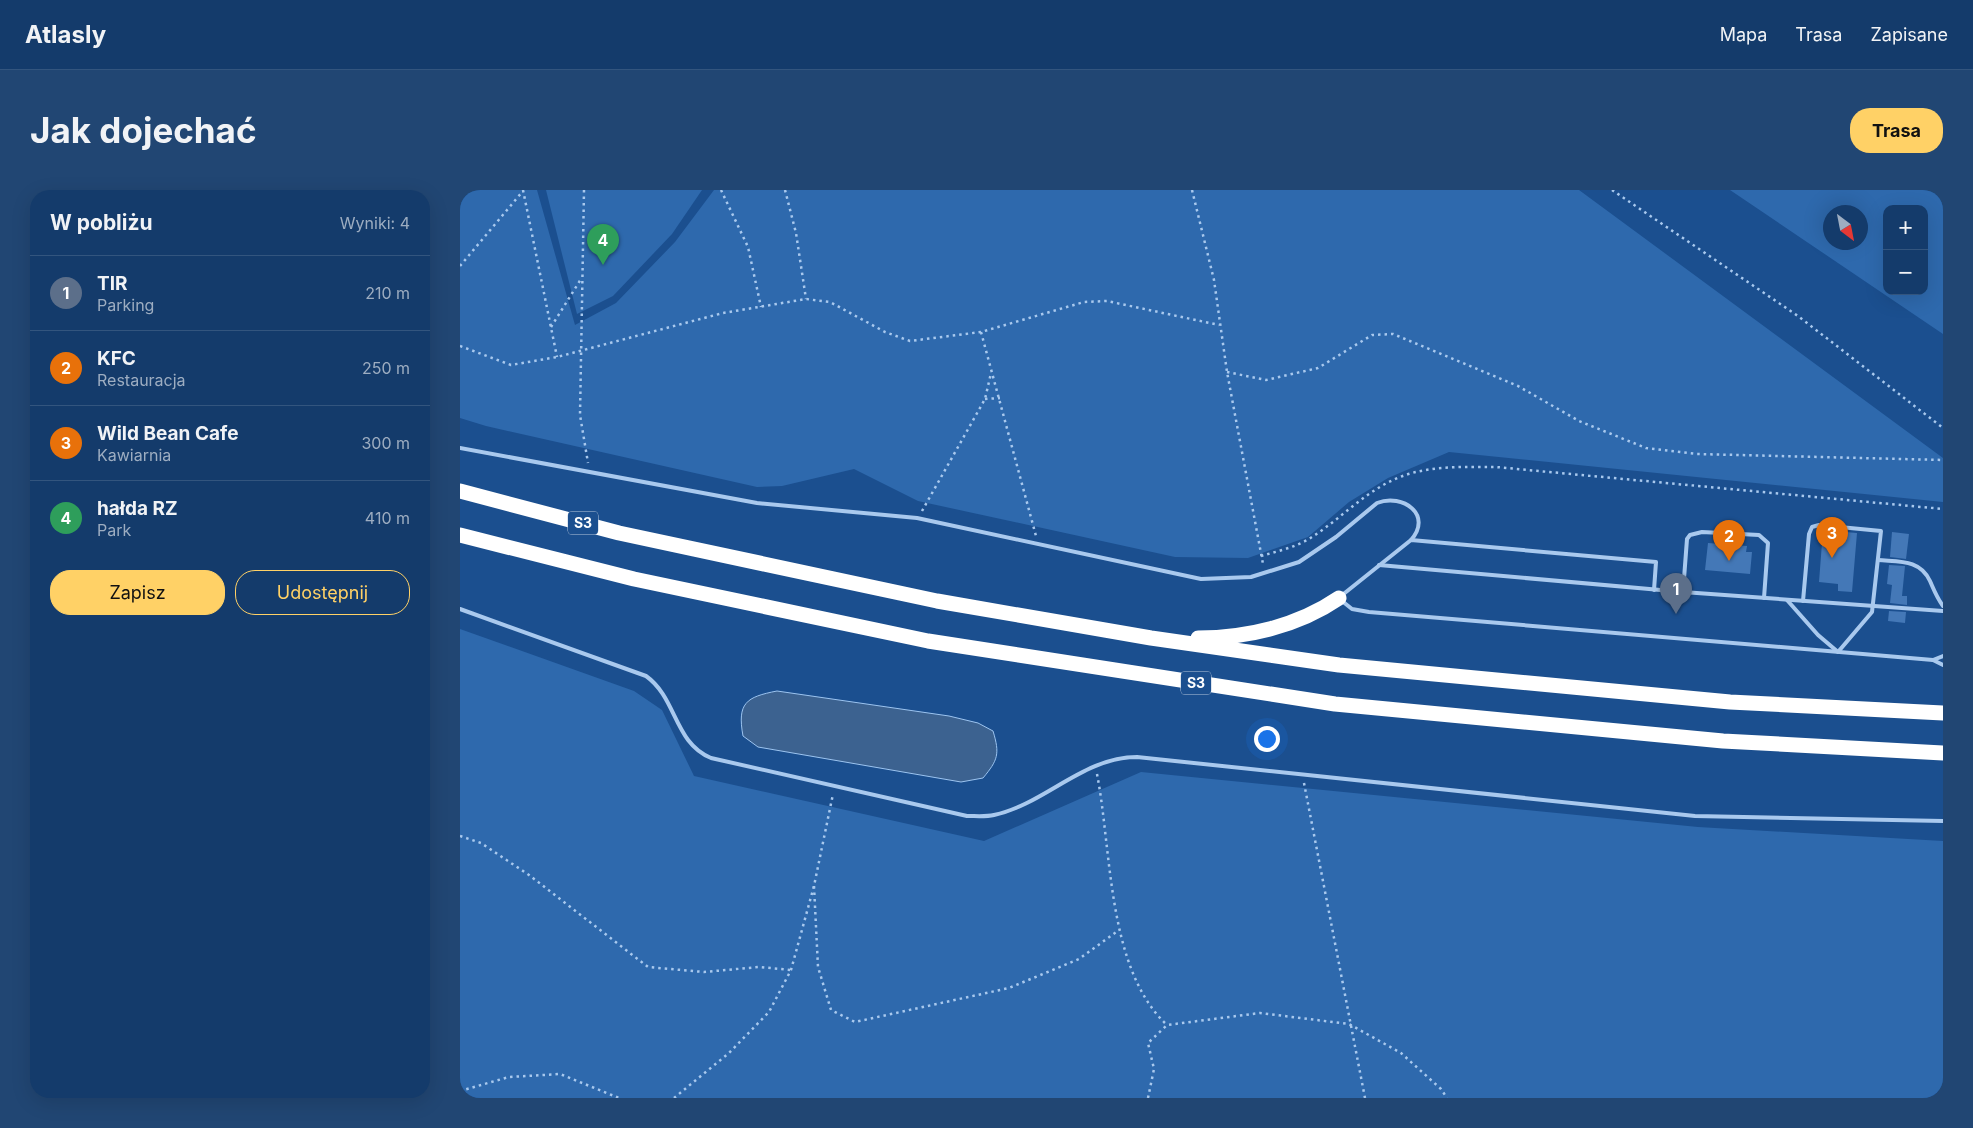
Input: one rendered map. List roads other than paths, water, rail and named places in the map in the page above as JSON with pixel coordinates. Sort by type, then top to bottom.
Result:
[{"type":"highway","name":"S3","points":[[460,491],[619,533],[937,601],[1151,638],[1349,666],[1730,702],[1943,714]]},
{"type":"highway","name":"S3","points":[[460,535],[634,579],[928,641],[1296,698],[1723,742],[1943,753]]},
{"type":"highway","points":[[1151,638],[1210,638],[1261,630],[1300,619],[1339,598]]},
{"type":"lane","points":[[460,448],[757,503],[917,518],[1200,578],[1251,577],[1280,569],[1312,554],[1377,504],[1392,500],[1405,503],[1419,519],[1421,525],[1411,540],[1339,598],[1352,609],[1363,612],[1933,660],[1943,665]]},
{"type":"lane","points":[[1803,601],[1809,534],[1812,527],[1819,525],[1881,531],[1874,605],[1869,617],[1838,652]]},
{"type":"lane","points":[[1683,592],[1687,539],[1690,534],[1702,532],[1759,535],[1768,543],[1764,598]]},
{"type":"lane","points":[[1411,540],[1656,562],[1654,590]]},
{"type":"lane","points":[[1878,560],[1914,564],[1920,567],[1925,572],[1943,606]]},
{"type":"lane","points":[[1378,566],[1654,590],[1943,611]]},
{"type":"lane","points":[[1787,600],[1818,636],[1838,652]]},
{"type":"lane","points":[[460,609],[646,676],[664,694],[684,737],[703,755],[834,787],[967,816],[993,816],[1014,809],[1096,765],[1127,757],[1695,816],[1943,821]]},
{"type":"lane","points":[[1933,660],[1943,656]]},
{"type":"place","name":"hałda RZ","points":[[603,265]]},
{"type":"place","name":"Wild Bean Cafe","points":[[1832,558]]},
{"type":"place","name":"KFC","points":[[1729,561]]},
{"type":"place","name":"TIR","points":[[1676,614]]}]
